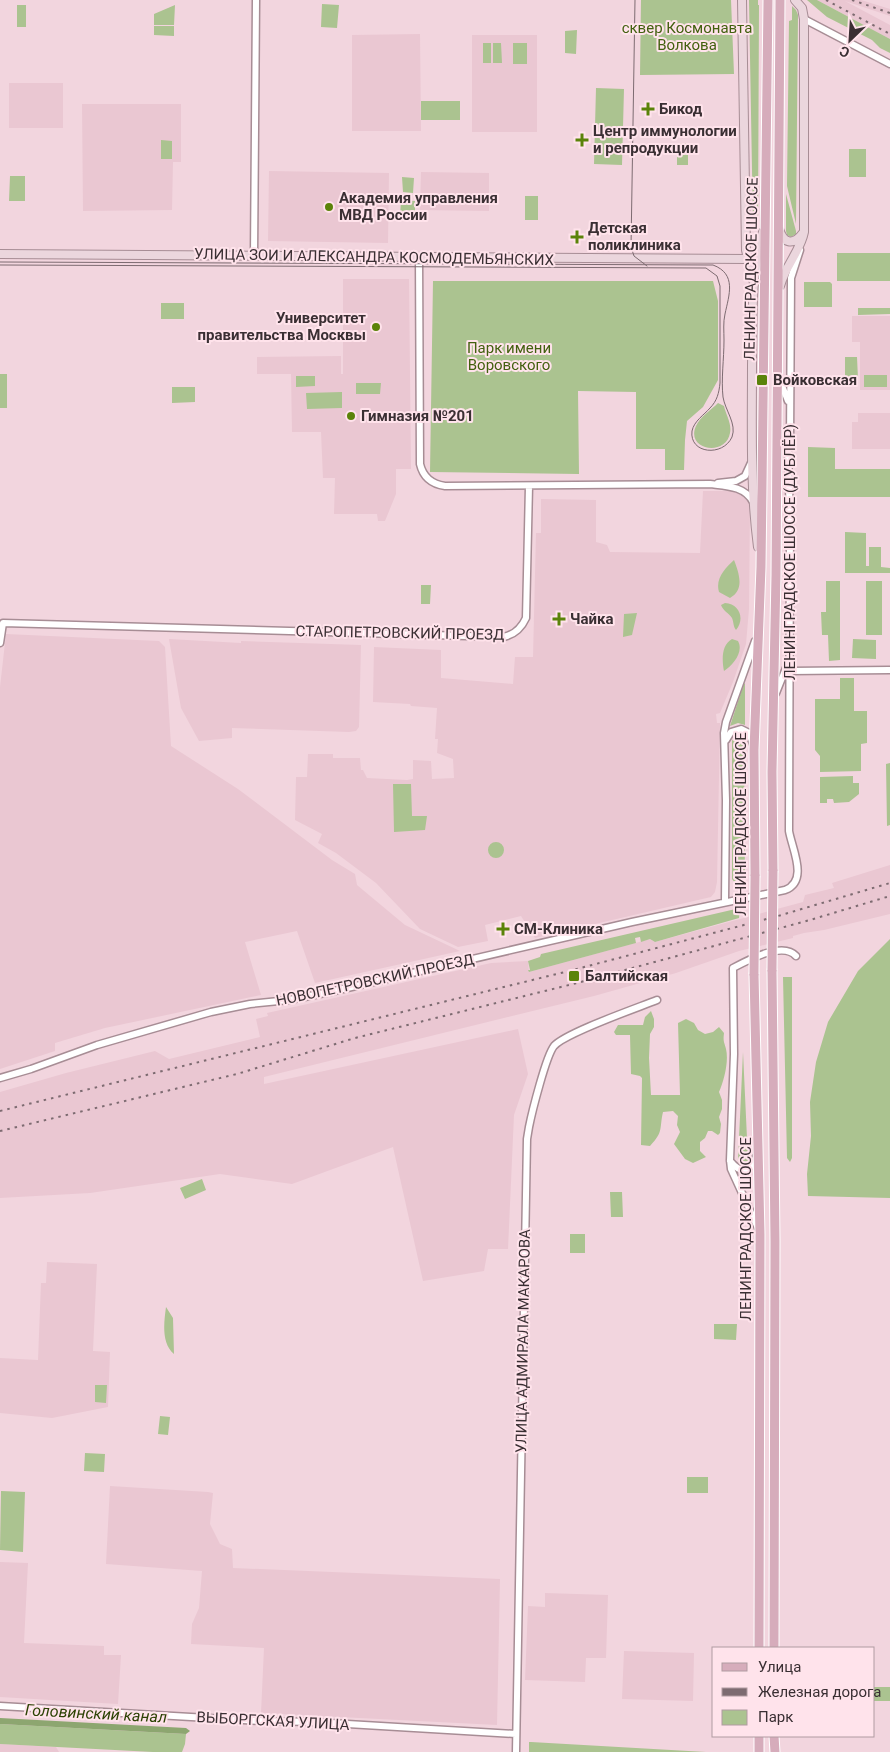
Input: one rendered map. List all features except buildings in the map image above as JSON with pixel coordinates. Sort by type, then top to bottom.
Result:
[{"type":"main road","points":[[742,0],[747,259],[753,282]]},
{"type":"main road","name":"ЛЕНИНГРАДСКОЕ ШОССЕ","points":[[759,1647],[760,1234],[754,974],[754,750],[761,567],[768,0]]},
{"type":"main road","name":"ЛЕНИНГРАДСКОЕ ШОССЕ","points":[[774,1647],[775,1232],[772,970],[772,704],[776,575],[780,0]]},
{"type":"main road","points":[[778,292],[783,275],[801,244],[804,233],[804,19],[802,8],[795,0]]},
{"type":"main road","points":[[753,282],[765,226]]},
{"type":"main road","points":[[779,229],[783,239],[790,242],[796,240],[804,233]]},
{"type":"main road","points":[[747,234],[755,243],[761,238]]},
{"type":"main road","name":"УЛИЦА ЗОИ И АЛЕКСАНДРА КОСМОДЕМЬЯНСКИХ","points":[[0,254],[747,259]]},
{"type":"main road","name":"ЛЕНИНГРАДСКОЕ ШОССЕ (ДУБЛЁР)","points":[[753,282],[751,455],[761,567]]},
{"type":"main road","points":[[759,1737],[759,1752]]},
{"type":"main road","points":[[774,1737],[774,1752]]},
{"type":"street","points":[[254,256],[256,0]]},
{"type":"street","points":[[804,19],[890,64]]},
{"type":"street","name":"ЛЕНИНГРАДСКОЕ ШОССЕ (ДУБЛЁР)","points":[[797,862],[789,831],[790,499],[788,490],[788,450],[790,442],[791,278],[801,244]]},
{"type":"street","points":[[419,257],[420,464],[423,475],[431,481],[444,486],[710,484],[736,480],[745,476],[750,468],[751,455]]},
{"type":"street","points":[[778,374],[790,407]]},
{"type":"street","points":[[710,484],[738,488],[751,496],[754,503]]},
{"type":"street","name":"СТАРОПЕТРОВСКИЙ ПРОЕЗД","points":[[0,643],[2,623],[510,636],[520,628],[526,618],[528,486]]},
{"type":"street","points":[[725,901],[726,740],[724,733],[726,722],[753,649],[759,625]]},
{"type":"street","points":[[772,704],[790,652]]},
{"type":"street","points":[[790,671],[890,670]]},
{"type":"street","points":[[780,683],[784,680],[790,684]]},
{"type":"street","points":[[726,740],[734,730],[744,730],[749,733],[754,750]]},
{"type":"street","name":"НОВОПЕТРОВСКИЙ ПРОЕЗД","points":[[0,1078],[97,1045],[211,1012],[330,992],[788,888],[797,879],[797,862]]},
{"type":"street","points":[[760,1234],[754,1217],[731,1170],[730,1160],[734,1054],[734,968],[743,962],[778,950],[790,951],[796,956]]},
{"type":"street","name":"УЛИЦА АДМИРАЛА МАКАРОВА","points":[[516,1752],[528,1127],[552,1048],[557,1043],[599,1023],[656,1000]]},
{"type":"street","points":[[730,1160],[739,1170],[746,1170],[753,1166],[759,1146]]},
{"type":"street","name":"ВЫБОРГСКАЯ УЛИЦА","points":[[0,1706],[516,1734]]},
{"type":"shaded area","points":[[817,0],[861,0],[890,9],[890,16],[845,1],[890,25],[890,39]]},
{"type":"shaded area","points":[[420,34],[421,131],[352,131],[352,35]]},
{"type":"shaded area","points":[[472,35],[537,35],[537,132],[472,132]]},
{"type":"shaded area","points":[[9,83],[63,83],[63,128],[9,128]]},
{"type":"shaded area","points":[[82,104],[181,104],[181,162],[173,162],[172,210],[83,211]]},
{"type":"shaded area","name":"Академия управления МВД России","points":[[269,171],[389,173],[388,243],[268,241]]},
{"type":"shaded area","points":[[421,172],[489,173],[489,211],[420,210]]},
{"type":"shaded area","points":[[343,279],[409,279],[411,469],[396,469],[396,494],[385,521],[378,521],[377,514],[334,514],[335,478],[323,478],[321,432],[292,432],[291,374],[257,374],[257,357],[341,356],[341,374],[343,374]]},
{"type":"shaded area","points":[[852,316],[890,316],[890,390],[860,390],[860,342],[852,342]]},
{"type":"shaded area","points":[[858,413],[890,413],[890,449],[852,449],[852,422],[858,422]]},
{"type":"shaded area","points":[[703,491],[736,491],[748,498],[750,503],[749,609],[746,644],[720,713],[716,714],[717,723],[720,723],[717,882],[715,892],[711,897],[535,938],[521,916],[485,925],[488,941],[458,947],[420,929],[376,883],[336,853],[318,843],[322,834],[295,820],[296,777],[307,777],[308,754],[333,754],[333,758],[360,758],[361,770],[363,770],[367,778],[413,779],[413,760],[431,761],[432,779],[454,778],[453,759],[437,753],[438,739],[435,739],[437,708],[373,702],[374,647],[441,650],[441,678],[513,684],[515,657],[533,657],[536,533],[541,533],[541,499],[596,500],[596,542],[607,545],[610,552],[700,553]]},
{"type":"shaded area","points":[[6,634],[159,641],[165,647],[171,746],[238,789],[332,860],[355,874],[357,885],[405,925],[460,951],[315,983],[297,931],[245,942],[261,995],[105,1028],[55,1043],[55,1051],[0,1069],[0,687]]},
{"type":"shaded area","points":[[169,639],[241,643],[241,641],[361,645],[359,727],[356,731],[349,732],[232,728],[232,738],[199,741],[181,708]]},
{"type":"shaded area","points":[[890,865],[890,914],[793,936],[793,938],[739,951],[676,973],[594,996],[264,1077],[264,1084],[518,1029],[528,1074],[514,1115],[508,1249],[488,1249],[484,1271],[423,1281],[393,1147],[292,1184],[220,1174],[90,1193],[0,1198],[0,1092],[155,1051],[169,1059],[260,1037],[256,1019],[268,1016],[267,1013],[491,963],[528,961],[529,972],[650,939],[655,942],[803,902],[805,895],[834,888],[832,883]]},
{"type":"shaded area","points":[[47,1262],[97,1264],[93,1351],[110,1352],[108,1407],[52,1418],[0,1413],[0,1358],[38,1360],[41,1283],[46,1283]]},
{"type":"shaded area","points":[[110,1486],[213,1493],[210,1524],[220,1544],[232,1549],[233,1568],[500,1579],[497,1725],[261,1713],[264,1648],[191,1644],[192,1624],[199,1608],[202,1571],[106,1564]]},
{"type":"shaded area","points":[[0,1562],[28,1563],[24,1643],[104,1646],[104,1655],[121,1655],[118,1704],[0,1697]]},
{"type":"shaded area","points":[[545,1593],[608,1595],[606,1658],[586,1658],[585,1682],[525,1680],[528,1606],[545,1607]]},
{"type":"shaded area","points":[[624,1651],[694,1653],[693,1701],[622,1699]]},
{"type":"shaded area","points":[[0,1718],[186,1728],[190,1731],[186,1734],[0,1724]]},
{"type":"shaded area","points":[[0,1744],[56,1747],[59,1752],[0,1752]]},
{"type":"green space","name":"сквер Космонавта Волкова","points":[[641,0],[731,0],[734,74],[640,75]]},
{"type":"green space","points":[[749,0],[758,0],[759,5],[758,226],[756,228],[753,226]]},
{"type":"green space","points":[[807,0],[817,0],[890,39],[890,53],[880,48],[872,40],[827,17]]},
{"type":"green space","points":[[322,4],[339,5],[337,28],[321,27]]},
{"type":"green space","points":[[17,5],[26,5],[26,27],[17,27]]},
{"type":"green space","points":[[175,5],[174,25],[154,25],[154,14]]},
{"type":"green space","points":[[792,6],[798,15],[796,224],[787,186],[789,21],[792,20]]},
{"type":"green space","points":[[154,26],[174,26],[174,36],[154,35]]},
{"type":"green space","points":[[577,30],[576,54],[565,53],[565,31]]},
{"type":"green space","points":[[483,43],[491,43],[491,63],[483,63]]},
{"type":"green space","points":[[493,43],[501,43],[502,63],[493,63]]},
{"type":"green space","points":[[513,43],[527,43],[527,64],[513,64]]},
{"type":"green space","points":[[596,88],[624,89],[622,165],[594,164]]},
{"type":"green space","points":[[421,101],[460,101],[460,120],[421,120]]},
{"type":"green space","points":[[161,140],[172,141],[172,159],[161,159]]},
{"type":"green space","points":[[677,143],[688,143],[688,165],[677,165]]},
{"type":"green space","points":[[849,149],[866,149],[866,177],[849,177]]},
{"type":"green space","points":[[10,176],[25,176],[25,201],[9,201]]},
{"type":"green space","points":[[402,177],[414,178],[413,193],[403,192]]},
{"type":"green space","points":[[786,194],[796,231],[796,234],[791,237],[787,235],[786,231]]},
{"type":"green space","points":[[525,196],[538,196],[538,220],[525,220]]},
{"type":"green space","points":[[401,200],[415,201],[415,219],[400,217]]},
{"type":"green space","points":[[837,253],[890,253],[890,281],[837,281]]},
{"type":"green space","name":"Парк имени Воровского","points":[[433,281],[713,281],[718,301],[718,380],[703,407],[687,421],[684,470],[665,470],[665,449],[636,449],[636,392],[578,391],[579,474],[430,472]]},
{"type":"green space","points":[[804,282],[830,282],[832,284],[832,307],[804,307]]},
{"type":"green space","points":[[161,303],[184,303],[184,319],[161,319]]},
{"type":"green space","points":[[858,308],[890,308],[890,314],[858,315]]},
{"type":"green space","points":[[845,357],[857,357],[858,379],[845,379]]},
{"type":"green space","points":[[0,374],[7,374],[7,408],[0,408]]},
{"type":"green space","points":[[864,375],[887,375],[887,387],[864,387]]},
{"type":"green space","points":[[296,376],[315,376],[315,386],[296,387]]},
{"type":"green space","points":[[356,383],[381,383],[380,394],[356,394]]},
{"type":"green space","points":[[172,387],[195,387],[195,402],[172,403]]},
{"type":"green space","points":[[342,392],[342,408],[307,409],[306,393]]},
{"type":"green space","points":[[718,403],[724,406],[730,423],[730,433],[727,441],[721,445],[715,448],[707,448],[696,441],[694,434],[698,423]]},
{"type":"green space","points":[[808,447],[835,448],[835,469],[890,469],[890,497],[808,497]]},
{"type":"green space","points":[[845,532],[866,533],[866,566],[869,566],[869,547],[881,547],[881,567],[890,568],[890,573],[845,573]]},
{"type":"green space","points":[[734,560],[740,581],[738,591],[730,598],[719,592],[718,583],[724,570]]},
{"type":"green space","points":[[826,581],[840,581],[840,660],[829,661],[828,635],[822,635],[821,612],[826,612]]},
{"type":"green space","points":[[866,581],[882,581],[882,635],[866,635]]},
{"type":"green space","points":[[421,585],[431,585],[430,604],[421,604]]},
{"type":"green space","points":[[725,603],[734,606],[740,613],[739,626],[736,630],[732,618],[721,605]]},
{"type":"green space","points":[[637,613],[632,635],[623,637],[624,614]]},
{"type":"green space","points":[[732,639],[738,641],[739,654],[734,662],[724,671],[724,649]]},
{"type":"green space","points":[[853,639],[876,640],[876,659],[852,658]]},
{"type":"green space","points":[[840,678],[854,678],[854,711],[867,711],[867,743],[861,744],[861,771],[820,772],[820,756],[815,750],[815,699],[840,699]]},
{"type":"green space","points":[[744,683],[745,725],[738,723],[730,726]]},
{"type":"green space","points":[[741,734],[744,739],[745,888],[738,887],[732,879],[732,741],[735,735]]},
{"type":"green space","points":[[890,763],[890,825],[887,826],[886,764]]},
{"type":"green space","points":[[853,776],[853,783],[859,783],[859,794],[849,802],[834,803],[833,799],[827,799],[827,803],[820,803],[820,777]]},
{"type":"green space","points":[[393,784],[411,784],[412,816],[427,816],[425,830],[394,832]]},
{"type":"green space","points":[[496,842],[502,844],[504,850],[502,856],[496,858],[490,856],[488,850],[490,844]]},
{"type":"green space","points":[[740,908],[739,918],[655,942],[650,939],[641,942],[640,937],[635,938],[636,943],[529,972],[528,970],[530,970],[528,961],[540,957],[541,954]]},
{"type":"green space","points":[[890,939],[890,1198],[808,1196],[807,1174],[811,1136],[810,1102],[816,1062],[828,1022],[858,971]]},
{"type":"green space","points":[[783,977],[792,977],[792,1158],[790,1162],[787,1158]]},
{"type":"green space","points":[[651,1011],[654,1027],[650,1034],[651,1095],[680,1095],[678,1023],[686,1019],[694,1023],[698,1030],[705,1034],[713,1032],[719,1027],[724,1033],[727,1059],[719,1092],[722,1100],[722,1109],[719,1117],[721,1124],[720,1133],[718,1135],[708,1131],[705,1138],[700,1142],[700,1151],[706,1157],[693,1163],[685,1159],[674,1144],[680,1132],[677,1125],[678,1116],[673,1111],[663,1112],[659,1133],[650,1146],[641,1145],[642,1078],[631,1074],[630,1035],[616,1035],[614,1032],[618,1025],[643,1025],[645,1017]]},
{"type":"green space","points":[[743,1052],[748,1160],[746,1165],[743,1166],[739,1164],[738,1160]]},
{"type":"green space","points":[[202,1179],[206,1190],[185,1199],[180,1188]]},
{"type":"green space","points":[[610,1192],[622,1192],[623,1217],[611,1217]]},
{"type":"green space","points":[[570,1234],[585,1234],[585,1253],[570,1253]]},
{"type":"green space","points":[[166,1307],[173,1318],[174,1354],[165,1338]]},
{"type":"green space","points":[[714,1324],[737,1324],[736,1340],[714,1339]]},
{"type":"green space","points":[[95,1385],[107,1385],[106,1403],[95,1402]]},
{"type":"green space","points":[[160,1416],[170,1417],[168,1435],[158,1434]]},
{"type":"green space","points":[[85,1453],[105,1454],[104,1472],[84,1471]]},
{"type":"green space","points":[[687,1477],[708,1477],[708,1493],[687,1493]]},
{"type":"green space","points":[[1,1491],[25,1492],[23,1552],[0,1550]]},
{"type":"green space","points":[[875,1687],[890,1687],[890,1701],[875,1701]]},
{"type":"green space","points":[[0,1724],[186,1734],[182,1752],[0,1744]]},
{"type":"green space","points":[[529,1742],[531,1742],[706,1752],[529,1752]]},
{"type":"tram line","points":[[635,0],[631,247],[634,256],[647,266]]},
{"type":"tram line","points":[[0,262],[713,265],[726,274],[730,286],[724,320],[722,383],[724,402],[733,427],[732,437],[722,448],[715,450],[701,448],[692,439],[693,427],[714,403],[720,383],[720,286],[717,276],[706,268],[0,265]]},
{"type":"railway","points":[[826,0],[890,34]]},
{"type":"railway","points":[[852,0],[890,13]]},
{"type":"railway","points":[[0,1111],[573,970],[778,916],[890,883]]},
{"type":"railway","points":[[0,1131],[237,1074],[355,1038],[577,983],[810,920],[890,896]]},
{"type":"place","name":"Бикод","points":[[648,109]]},
{"type":"place","name":"Центр иммунологии и репродукции","points":[[582,140]]},
{"type":"place","name":"Академия управления МВД России","points":[[329,207]]},
{"type":"place","name":"Детская поликлиника","points":[[577,237]]},
{"type":"place","name":"Университет правительства Москвы","points":[[376,327]]},
{"type":"place","name":"Войковская","points":[[762,380]]},
{"type":"place","name":"Гимназия №201","points":[[351,416]]},
{"type":"place","name":"Чайка","points":[[559,619]]},
{"type":"place","name":"СМ-Клиника","points":[[503,929]]},
{"type":"place","name":"Балтийская","points":[[574,976]]},
{"type":"water label","name":"Головинский канал","points":[[96,1713]]}]
